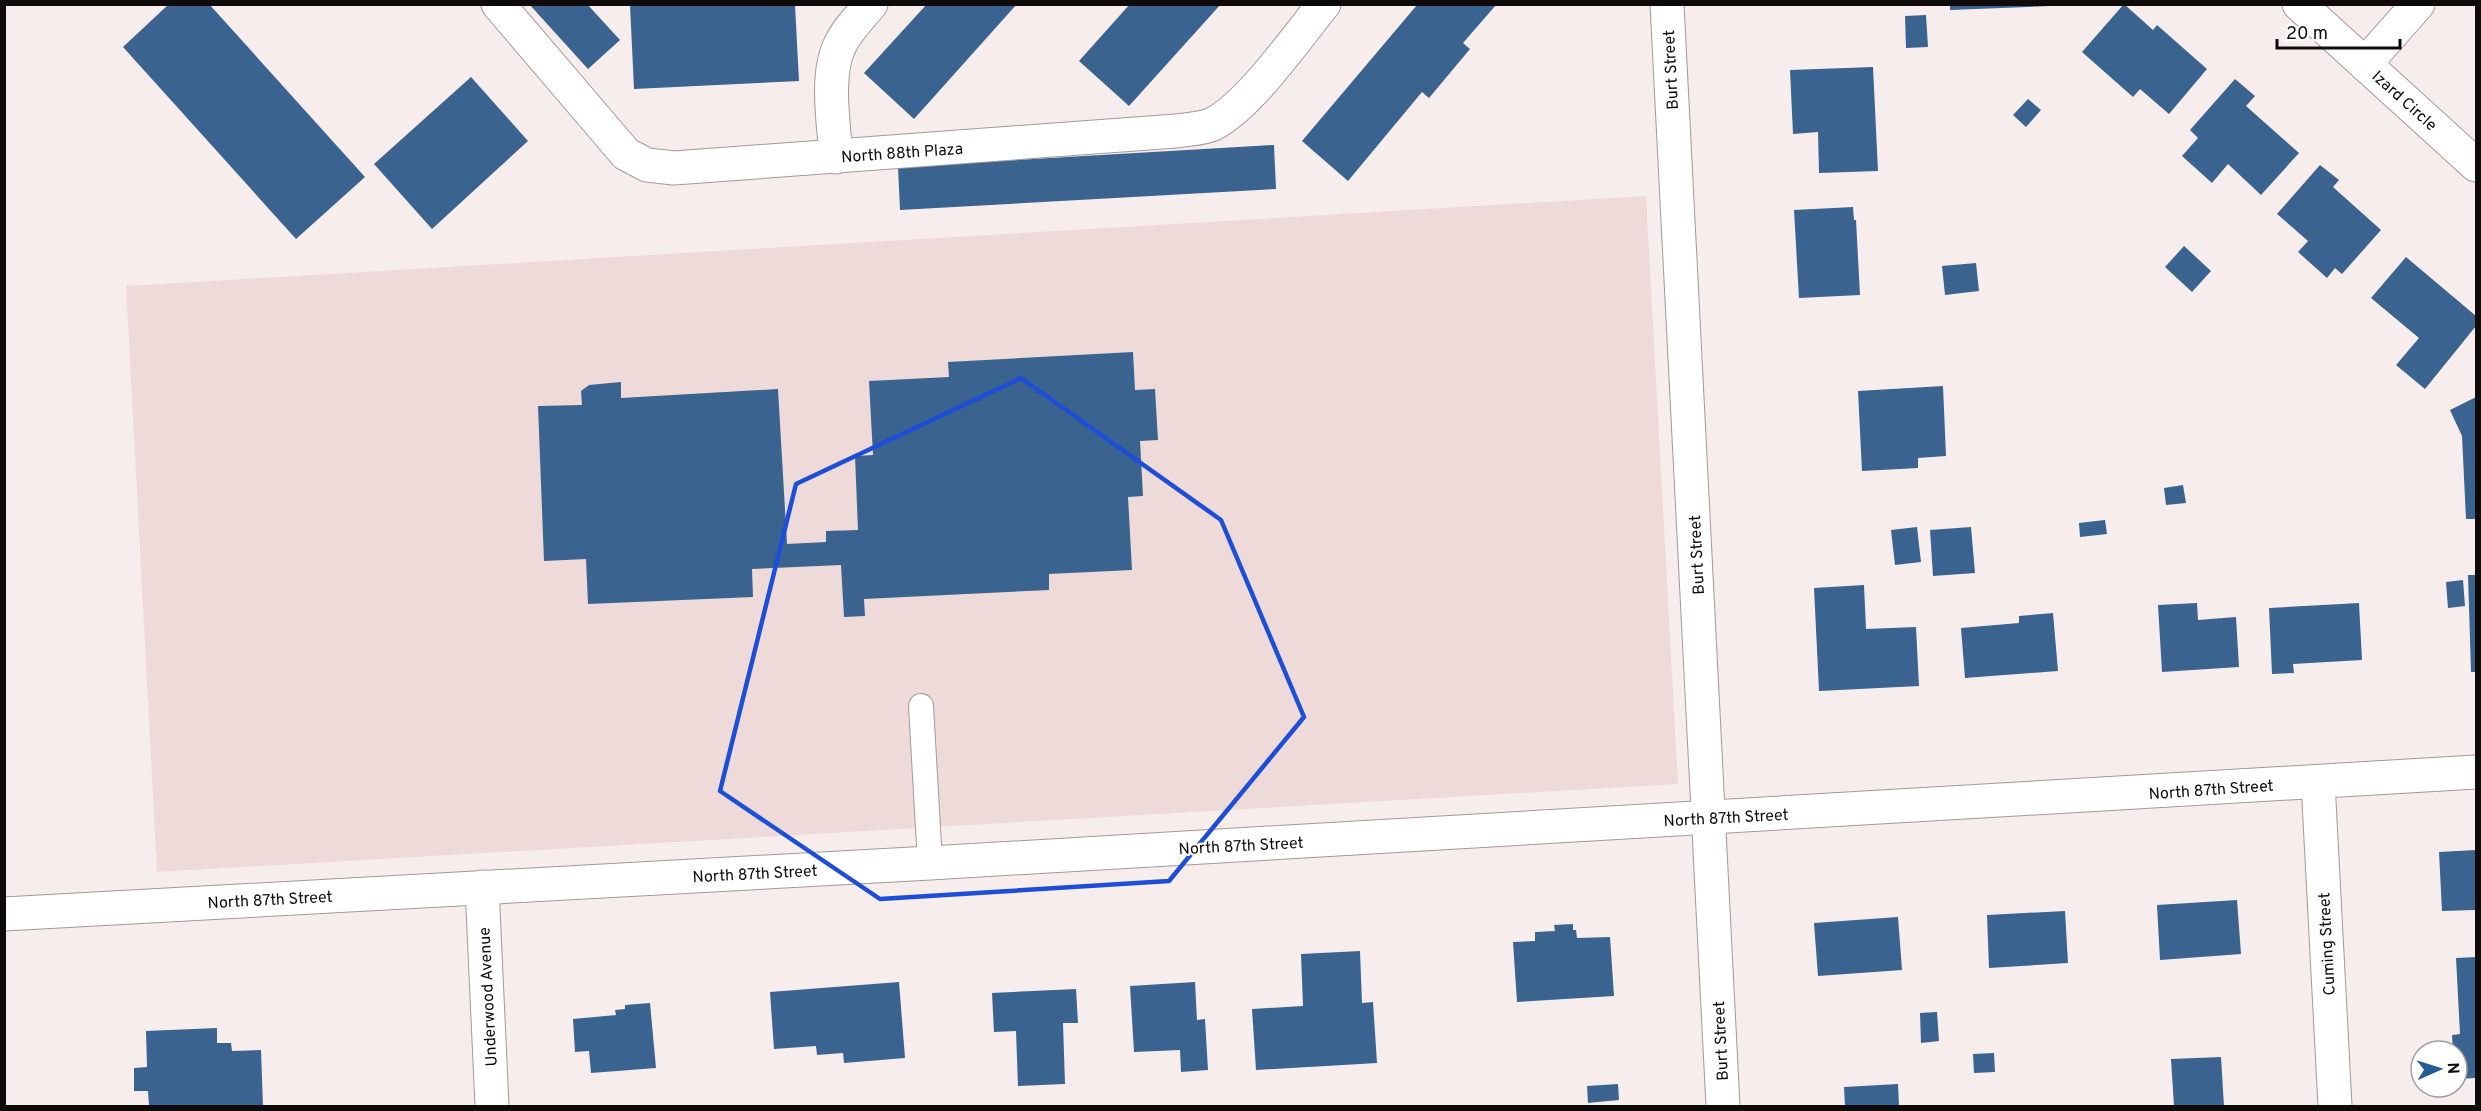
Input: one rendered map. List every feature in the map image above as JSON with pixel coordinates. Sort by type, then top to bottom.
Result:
[{"type":"street","name":"North 88th Plaza","points":[[498,4],[613,141],[632,158],[660,168],[689,168],[1176,131],[1211,125],[1229,114],[1250,93],[1324,4]]},
{"type":"street","points":[[836,157],[832,92],[834,68],[842,42],[871,4]]},
{"type":"street","name":"Burt Street","points":[[1667,4],[1723,1107]]},
{"type":"street","points":[[2299,4],[2365,64]]},
{"type":"street","name":"Izard Circle","points":[[2418,4],[2365,64],[2476,165]]},
{"type":"street","name":"North 87th Street","points":[[4,915],[2476,772]]},
{"type":"street","name":"Cuming Street","points":[[2318,782],[2335,1107]]},
{"type":"street","name":"Underwood Avenue","points":[[482,887],[492,1107]]},
{"type":"lane","points":[[921,706],[930,863]]},
{"type":"highlighted area","points":[[1021,378],[1221,520],[1304,717],[1169,881],[880,899],[720,791],[796,484]]},
{"type":"shaded area","points":[[1646,196],[1678,784],[157,872],[126,286]]},
{"type":"building","points":[[169,4],[209,4],[365,177],[296,239],[123,47]]},
{"type":"building","points":[[529,4],[587,4],[620,40],[588,69]]},
{"type":"building","points":[[927,4],[1017,4],[914,119],[864,73]]},
{"type":"building","points":[[1130,4],[1221,4],[1129,106],[1079,61]]},
{"type":"building","points":[[1950,4],[2050,4],[2050,6],[1950,10]]},
{"type":"building","points":[[2124,4],[2153,30],[2157,25],[2207,69],[2169,114],[2140,89],[2133,97],[2082,52]]},
{"type":"building","points":[[630,5],[795,5],[799,81],[634,89]]},
{"type":"building","points":[[1417,5],[1496,5],[1463,43],[1470,49],[1429,98],[1422,92],[1348,181],[1302,141]]},
{"type":"building","points":[[1926,15],[1928,47],[1906,48],[1905,16]]},
{"type":"building","points":[[1873,67],[1878,171],[1819,173],[1818,132],[1793,134],[1790,70]]},
{"type":"building","points":[[471,77],[528,141],[432,229],[374,164]]},
{"type":"building","points":[[2235,79],[2255,96],[2246,106],[2299,153],[2261,195],[2228,164],[2212,183],[2182,156],[2198,138],[2190,130]]},
{"type":"building","points":[[2028,99],[2041,110],[2026,127],[2013,115]]},
{"type":"building","points":[[1274,145],[1276,189],[900,210],[898,167]]},
{"type":"building","points":[[2320,165],[2339,180],[2333,187],[2381,230],[2342,274],[2335,268],[2327,278],[2298,252],[2308,241],[2277,214]]},
{"type":"building","points":[[1853,207],[1854,220],[1856,220],[1860,295],[1799,298],[1794,210]]},
{"type":"building","points":[[2184,246],[2211,271],[2192,292],[2165,267]]},
{"type":"building","points":[[2406,257],[2476,316],[2476,326],[2425,389],[2396,365],[2419,338],[2371,298]]},
{"type":"building","points":[[1976,263],[1979,291],[1945,295],[1942,266]]},
{"type":"building","points":[[1133,352],[1135,390],[1155,389],[1158,440],[1140,441],[1143,496],[1128,497],[1132,570],[1049,574],[1049,590],[864,599],[865,616],[844,617],[841,565],[752,569],[753,597],[588,604],[586,559],[544,561],[538,406],[582,405],[581,391],[589,385],[621,382],[621,398],[778,389],[787,544],[826,542],[826,531],[858,530],[855,456],[873,455],[869,381],[949,377],[948,362]]},
{"type":"building","points":[[1943,386],[1946,456],[1918,458],[1918,468],[1862,471],[1858,391]]},
{"type":"building","points":[[2476,397],[2476,519],[2466,519],[2462,436],[2450,410]]},
{"type":"building","points":[[2183,485],[2186,503],[2166,505],[2164,488]]},
{"type":"building","points":[[2105,520],[2107,534],[2080,537],[2079,523]]},
{"type":"building","points":[[1917,527],[1921,562],[1895,565],[1891,530]]},
{"type":"building","points":[[1971,527],[1975,573],[1933,576],[1930,530]]},
{"type":"building","points":[[2468,575],[2476,575],[2476,672],[2471,672]]},
{"type":"building","points":[[2463,580],[2465,606],[2448,608],[2446,582]]},
{"type":"building","points":[[1864,585],[1866,629],[1916,627],[1919,686],[1819,691],[1814,588]]},
{"type":"building","points":[[2197,603],[2198,620],[2236,617],[2239,667],[2162,672],[2158,605]]},
{"type":"building","points":[[2359,603],[2362,660],[2293,664],[2294,673],[2272,674],[2269,608]]},
{"type":"building","points":[[2053,613],[2058,671],[1965,678],[1961,628],[2019,623],[2019,616]]},
{"type":"building","points":[[2476,850],[2476,910],[2442,911],[2439,852]]},
{"type":"building","points":[[2237,900],[2241,954],[2160,960],[2157,905]]},
{"type":"building","points":[[2065,911],[2068,963],[1989,968],[1987,915]]},
{"type":"building","points":[[1898,917],[1902,970],[1818,976],[1814,923]]},
{"type":"building","points":[[1573,924],[1577,938],[1610,937],[1614,996],[1517,1002],[1513,942],[1535,941],[1535,932],[1555,931],[1554,925]]},
{"type":"building","points":[[1360,951],[1362,1003],[1373,1002],[1377,1063],[1256,1070],[1252,1009],[1303,1006],[1301,954]]},
{"type":"building","points":[[2476,957],[2476,1078],[2469,1078],[2469,1039],[2452,1039],[2452,1035],[2460,1034],[2456,958]]},
{"type":"building","points":[[899,982],[905,1058],[844,1063],[843,1053],[817,1055],[816,1046],[774,1049],[770,992]]},
{"type":"building","points":[[1195,982],[1197,1020],[1205,1019],[1208,1070],[1181,1072],[1180,1050],[1134,1052],[1130,986]]},
{"type":"building","points":[[1076,989],[1078,1023],[1063,1023],[1065,1084],[1018,1086],[1016,1031],[994,1032],[992,993]]},
{"type":"building","points":[[650,1003],[656,1068],[591,1073],[589,1051],[575,1052],[573,1019],[616,1015],[615,1010],[625,1009],[625,1005]]},
{"type":"building","points":[[1937,1012],[1939,1041],[1921,1043],[1920,1013]]},
{"type":"building","points":[[217,1028],[217,1043],[231,1043],[232,1051],[261,1050],[263,1106],[149,1106],[148,1091],[134,1091],[134,1068],[147,1067],[146,1031]]},
{"type":"building","points":[[1994,1053],[1995,1072],[1974,1073],[1973,1054]]},
{"type":"building","points":[[2221,1057],[2224,1106],[2174,1106],[2171,1059]]},
{"type":"building","points":[[1618,1084],[1619,1100],[1588,1103],[1587,1086]]},
{"type":"building","points":[[1898,1084],[1899,1106],[1845,1106],[1844,1087]]}]
